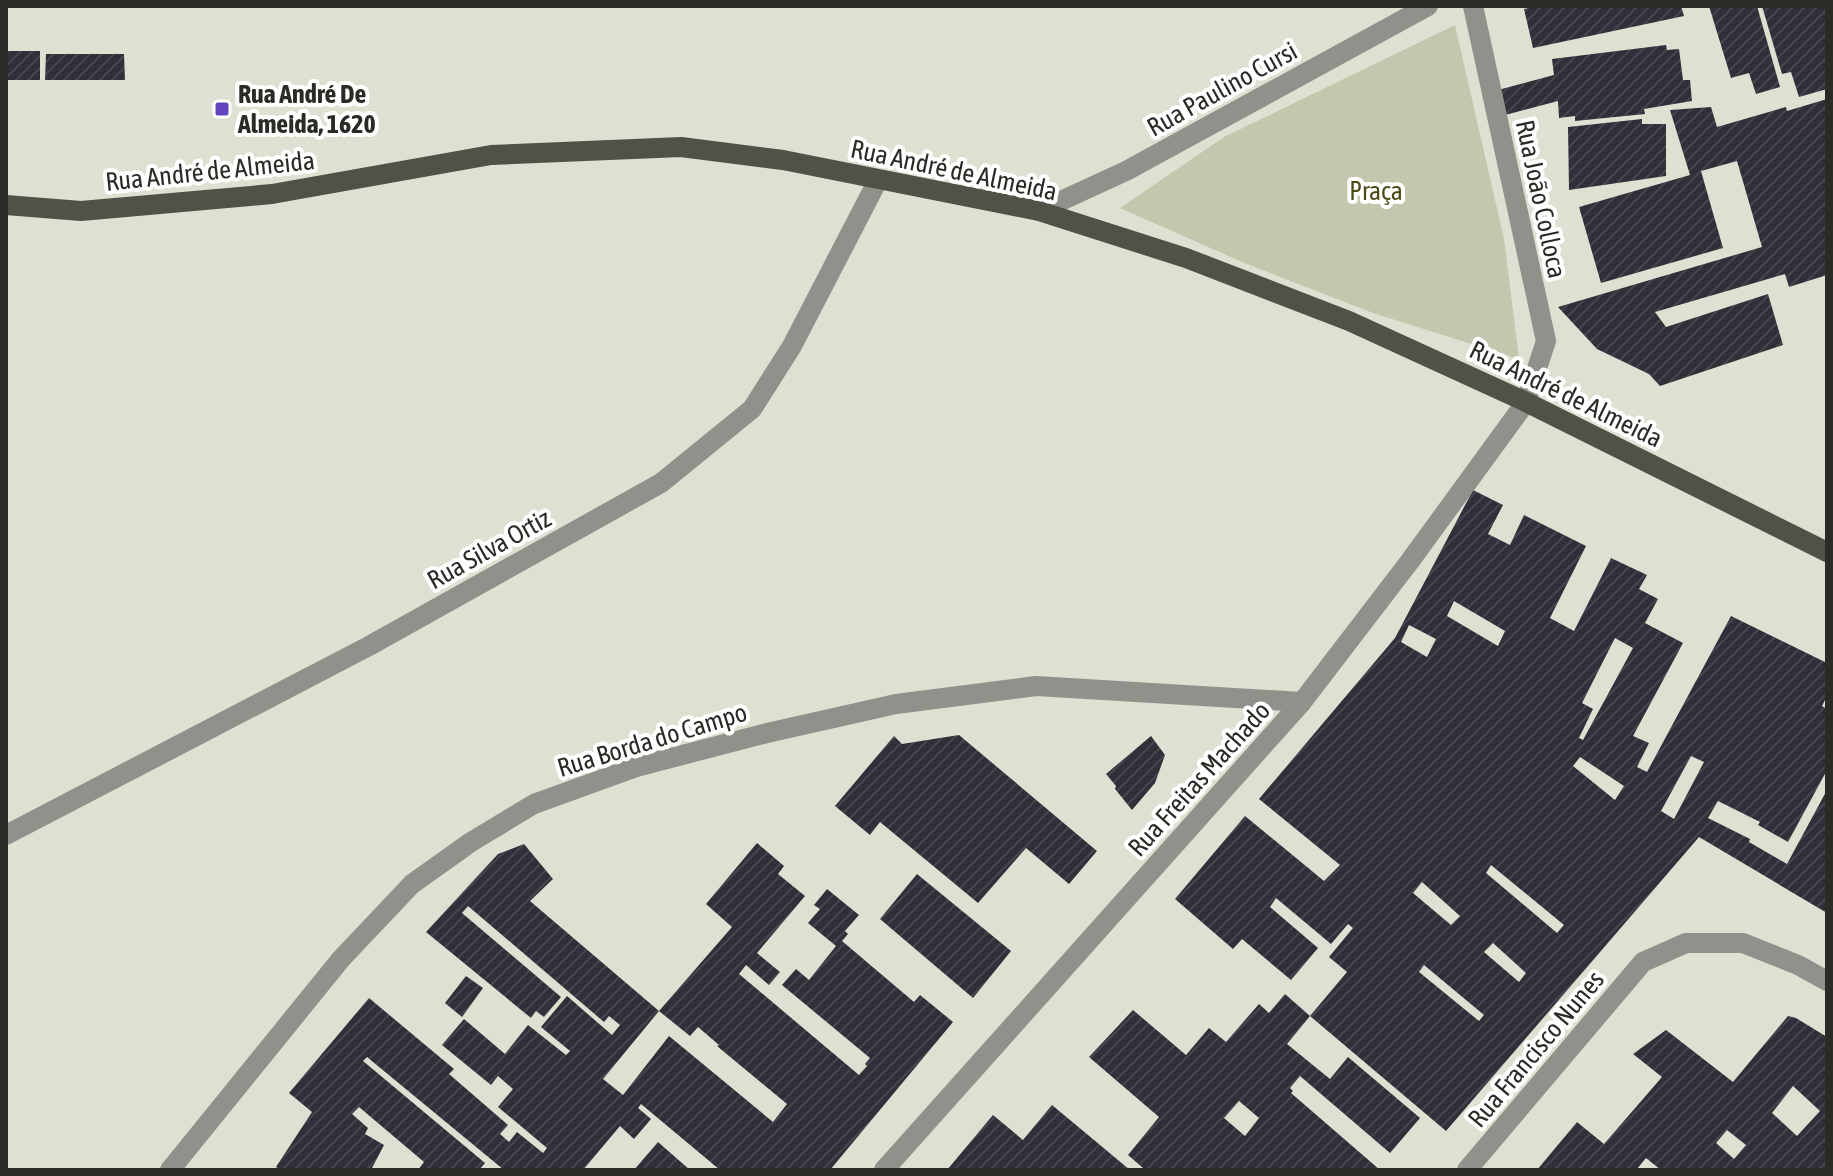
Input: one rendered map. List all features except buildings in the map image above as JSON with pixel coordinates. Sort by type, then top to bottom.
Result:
[{"type":"main road","name":"Rua André de Almeida","points":[[6,205],[81,211],[215,200],[272,194],[491,155],[681,147],[783,160],[1039,211],[1186,258],[1349,321],[1526,402],[1827,552]]},
{"type":"street","name":"Rua Paulino Cursi","points":[[1039,211],[1126,171],[1428,6]]},
{"type":"street","name":"Rua João Colloca","points":[[1473,6],[1546,341],[1526,402]]},
{"type":"street","name":"Rua Silva Ortiz","points":[[6,835],[369,646],[661,483],[752,409],[792,346],[878,180]]},
{"type":"street","name":"Rua Freitas Machado","points":[[884,1170],[1302,702],[1526,402]]},
{"type":"street","name":"Rua Borda do Campo","points":[[170,1170],[341,959],[412,884],[471,842],[534,804],[636,767],[896,704],[1036,686],[1302,702]]},
{"type":"street","name":"Rua Francisco Nunes","points":[[1467,1170],[1643,962],[1686,943],[1743,943],[1798,965],[1827,981]]},
{"type":"green space","name":"Praça","points":[[1455,25],[1504,239],[1519,359],[1373,313],[1242,262],[1120,208],[1224,137]]},
{"type":"place","name":"Rua André De Almeida, 1620","points":[[222,109]]}]
